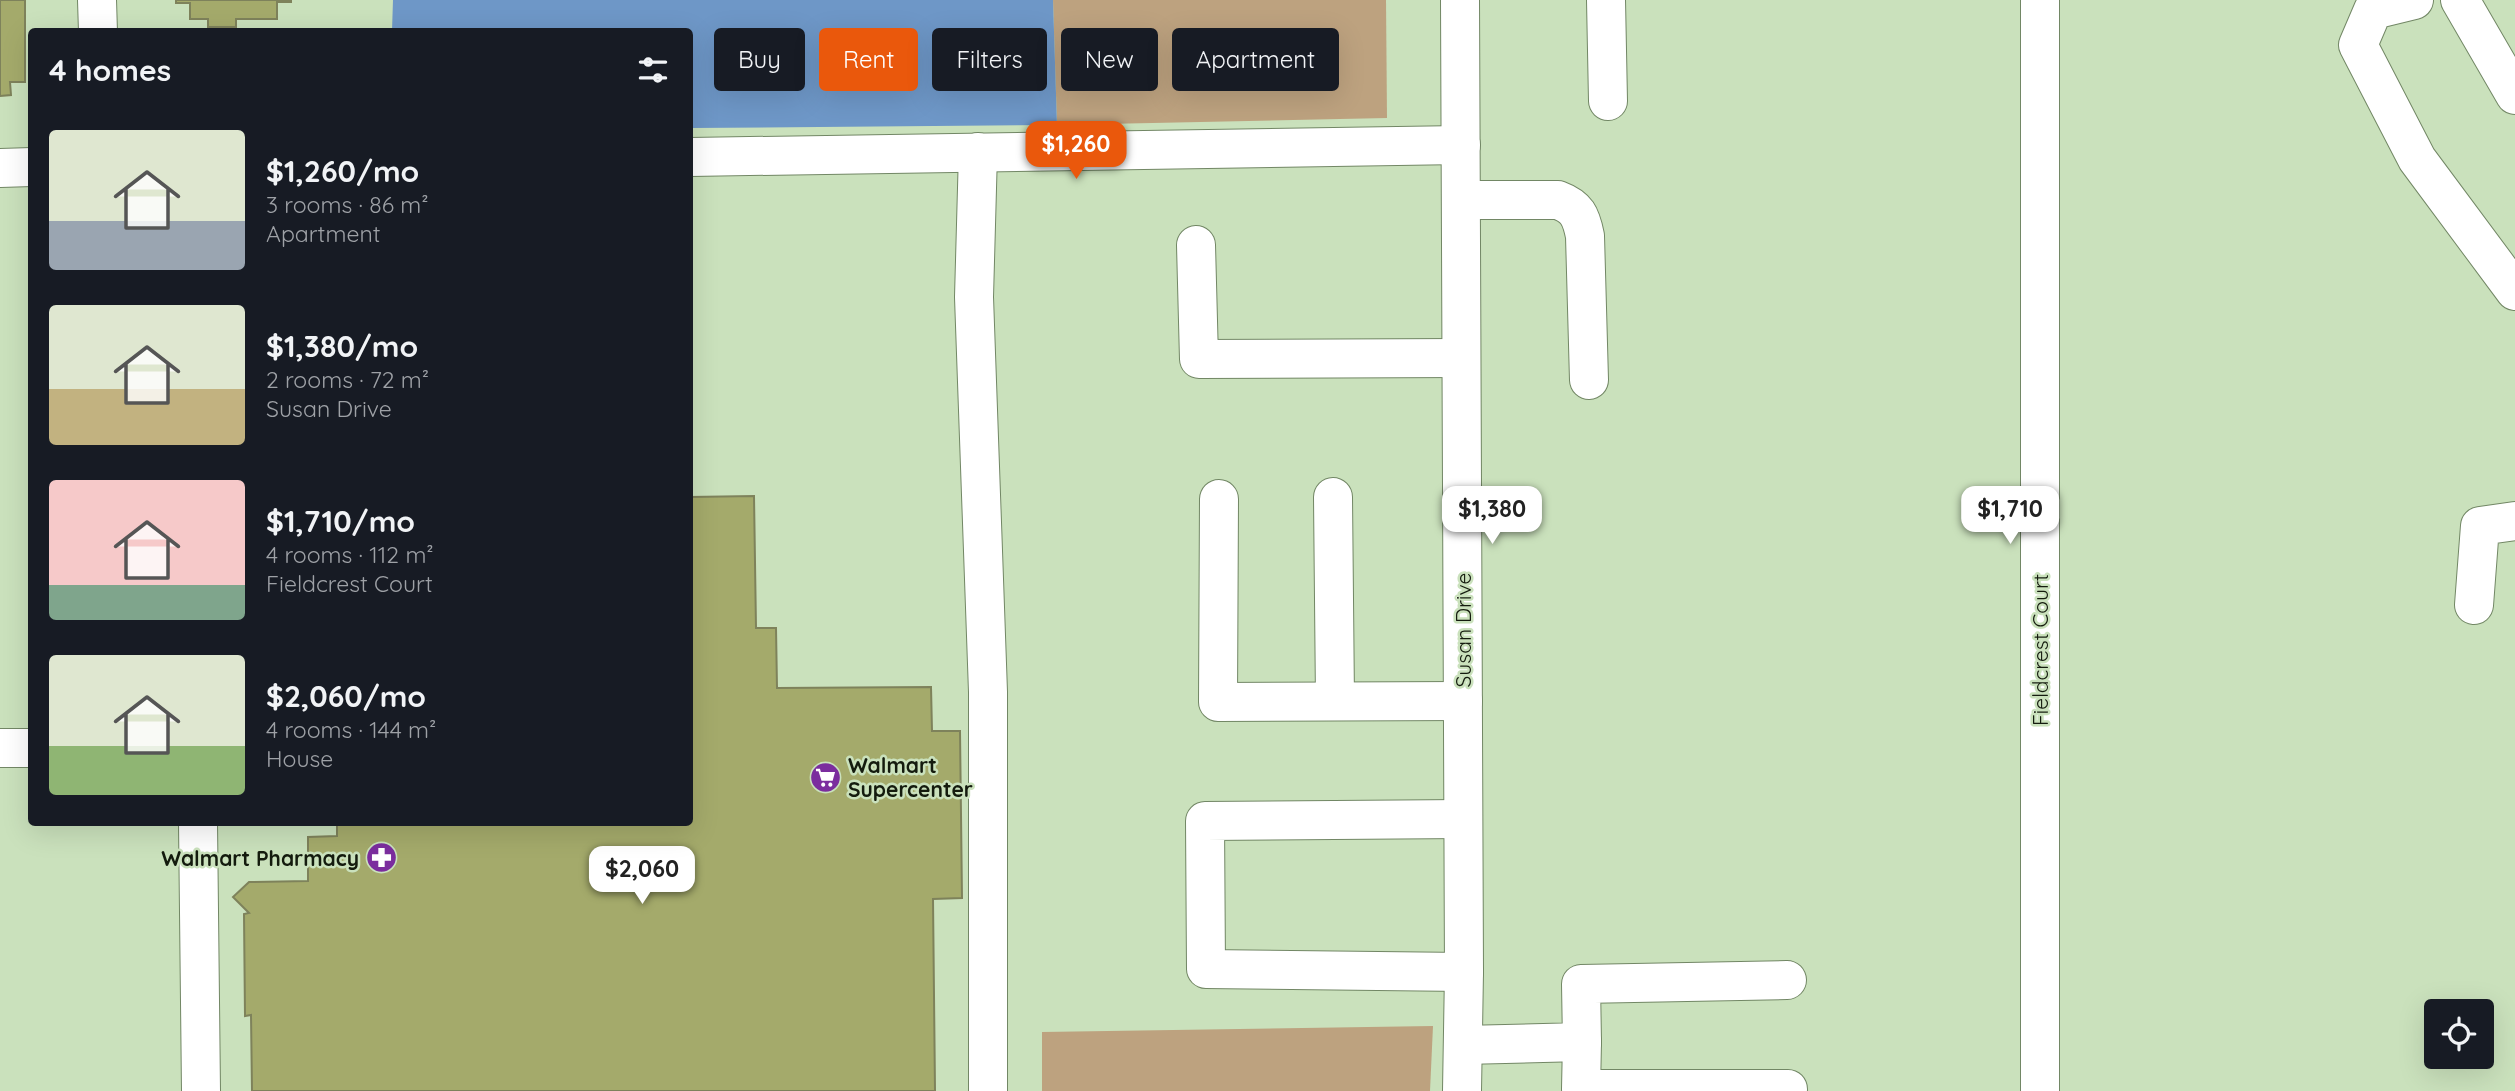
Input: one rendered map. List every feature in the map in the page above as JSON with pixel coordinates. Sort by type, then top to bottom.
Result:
[{"type":"street","points":[[96,0],[98,28]]},
{"type":"street","name":"Susan Drive","points":[[1460,0],[1464,972],[1462,1091]]},
{"type":"street","points":[[1606,0],[1608,101]]},
{"type":"street","name":"Fieldcrest Court","points":[[2040,0],[2040,1091]]},
{"type":"street","points":[[2414,0],[2373,10],[2358,46],[2417,159],[2515,291]]},
{"type":"street","points":[[2460,0],[2515,95]]},
{"type":"street","points":[[693,157],[1461,145]]},
{"type":"street","points":[[978,152],[974,296],[988,692],[988,1091]]},
{"type":"street","points":[[0,168],[28,167]]},
{"type":"street","points":[[1461,200],[1559,200],[1572,205],[1581,217],[1585,236],[1589,380]]},
{"type":"street","points":[[1196,245],[1199,359],[1461,358]]},
{"type":"street","points":[[1333,497],[1335,701]]},
{"type":"street","points":[[1219,499],[1218,702],[1463,701]]},
{"type":"street","points":[[2474,605],[2480,526],[2515,521]]},
{"type":"street","points":[[0,748],[28,748]]},
{"type":"street","points":[[1463,819],[1205,821],[1206,969],[1464,972]]},
{"type":"street","points":[[198,826],[201,1091]]},
{"type":"street","points":[[1787,980],[1581,984],[1581,1089],[1788,1089]]},
{"type":"street","points":[[1463,1045],[1582,1042]]},
{"type":"shaded area","points":[[1053,0],[1386,0],[1387,118],[1057,125]]},
{"type":"shaded area","points":[[1433,1026],[1430,1091],[1042,1091],[1042,1032]]},
{"type":"water","points":[[393,0],[1053,0],[1057,125],[693,128],[693,28],[392,28]]},
{"type":"building","points":[[0,0],[25,0],[25,82],[10,82],[11,95],[0,96]]},
{"type":"building","points":[[176,0],[291,2],[277,2],[277,19],[236,19],[236,27],[208,27],[208,19],[190,19],[190,3],[176,3]]},
{"type":"building","name":"Walmart Supercenter","points":[[754,496],[756,628],[776,628],[777,688],[931,687],[932,731],[960,731],[962,898],[933,899],[935,1091],[252,1091],[251,1015],[245,1016],[244,914],[249,913],[233,897],[249,882],[308,881],[308,837],[337,836],[337,826],[693,826],[693,497]]},
{"type":"place","name":"Walmart Supercenter","points":[[825,777]]},
{"type":"place","name":"Walmart Pharmacy","points":[[382,858]]}]
